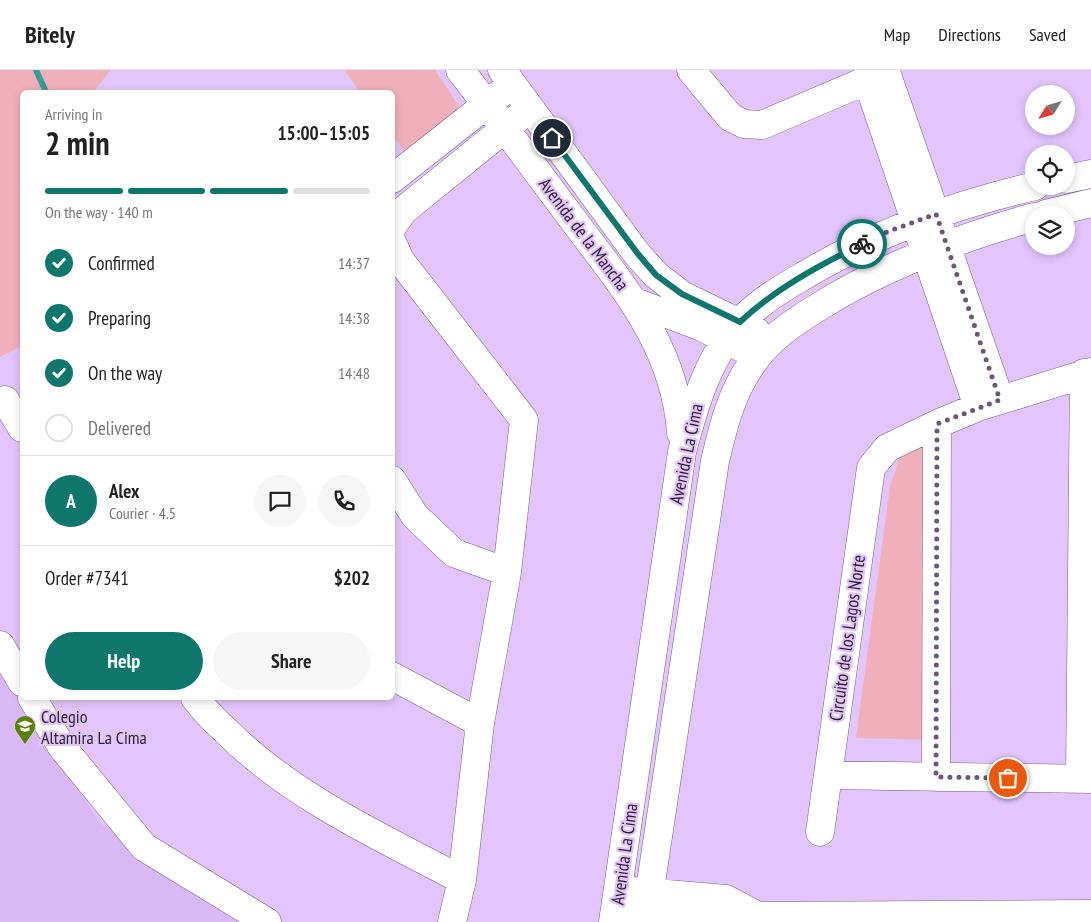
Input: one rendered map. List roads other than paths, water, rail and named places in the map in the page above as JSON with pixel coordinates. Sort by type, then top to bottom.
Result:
[{"type":"street","name":"Avenida de la Mancha","points":[[460,70],[635,302],[665,359],[676,391],[682,452]]},
{"type":"street","points":[[691,70],[730,117],[744,124],[762,125],[882,74],[909,171],[989,404]]},
{"type":"street","name":"Avenida de la Mancha","points":[[507,77],[638,254],[656,275],[734,331],[765,348]]},
{"type":"street","points":[[395,177],[487,104],[507,77]]},
{"type":"street","points":[[395,223],[404,210],[530,109]]},
{"type":"street","points":[[440,143],[458,166]]},
{"type":"street","points":[[1075,177],[1091,174]]},
{"type":"street","name":"Avenida La Cima","points":[[616,909],[682,452],[694,404],[709,369],[734,331],[759,304],[780,289],[825,263],[884,233],[925,218],[1025,189]]},
{"type":"street","points":[[1075,207],[1091,203]]},
{"type":"street","name":"Avenida La Cima","points":[[645,920],[715,461],[731,404],[751,365],[765,348],[849,288],[936,248],[1025,220]]},
{"type":"street","points":[[395,249],[400,260],[524,420],[507,572],[480,722],[462,880],[452,922]]},
{"type":"street","name":"Avenida de la Mancha","points":[[635,302],[702,328],[734,331]]},
{"type":"street","points":[[828,776],[1086,779],[1088,372],[989,404],[937,424],[936,777]]},
{"type":"street","points":[[9,398],[20,423]]},
{"type":"street","name":"Circuito de los Lagos Norte","points":[[820,832],[871,468],[887,448],[937,424]]},
{"type":"street","points":[[395,485],[415,516],[454,553],[507,572]]},
{"type":"street","points":[[0,645],[20,679]]},
{"type":"street","points":[[395,678],[480,722]]},
{"type":"street","points":[[33,700],[62,747],[144,847],[267,922]]},
{"type":"street","points":[[196,700],[201,707],[247,752],[324,806],[462,880]]},
{"type":"street","points":[[616,909],[649,892],[726,899],[746,919],[955,919],[1091,914]]},
{"type":"street","points":[[616,909],[645,920],[724,922]]},
{"type":"waterway","points":[[36,70],[45,90]]},
{"type":"place","name":"Colegio Altamira La Cima","points":[[25,745]]}]
